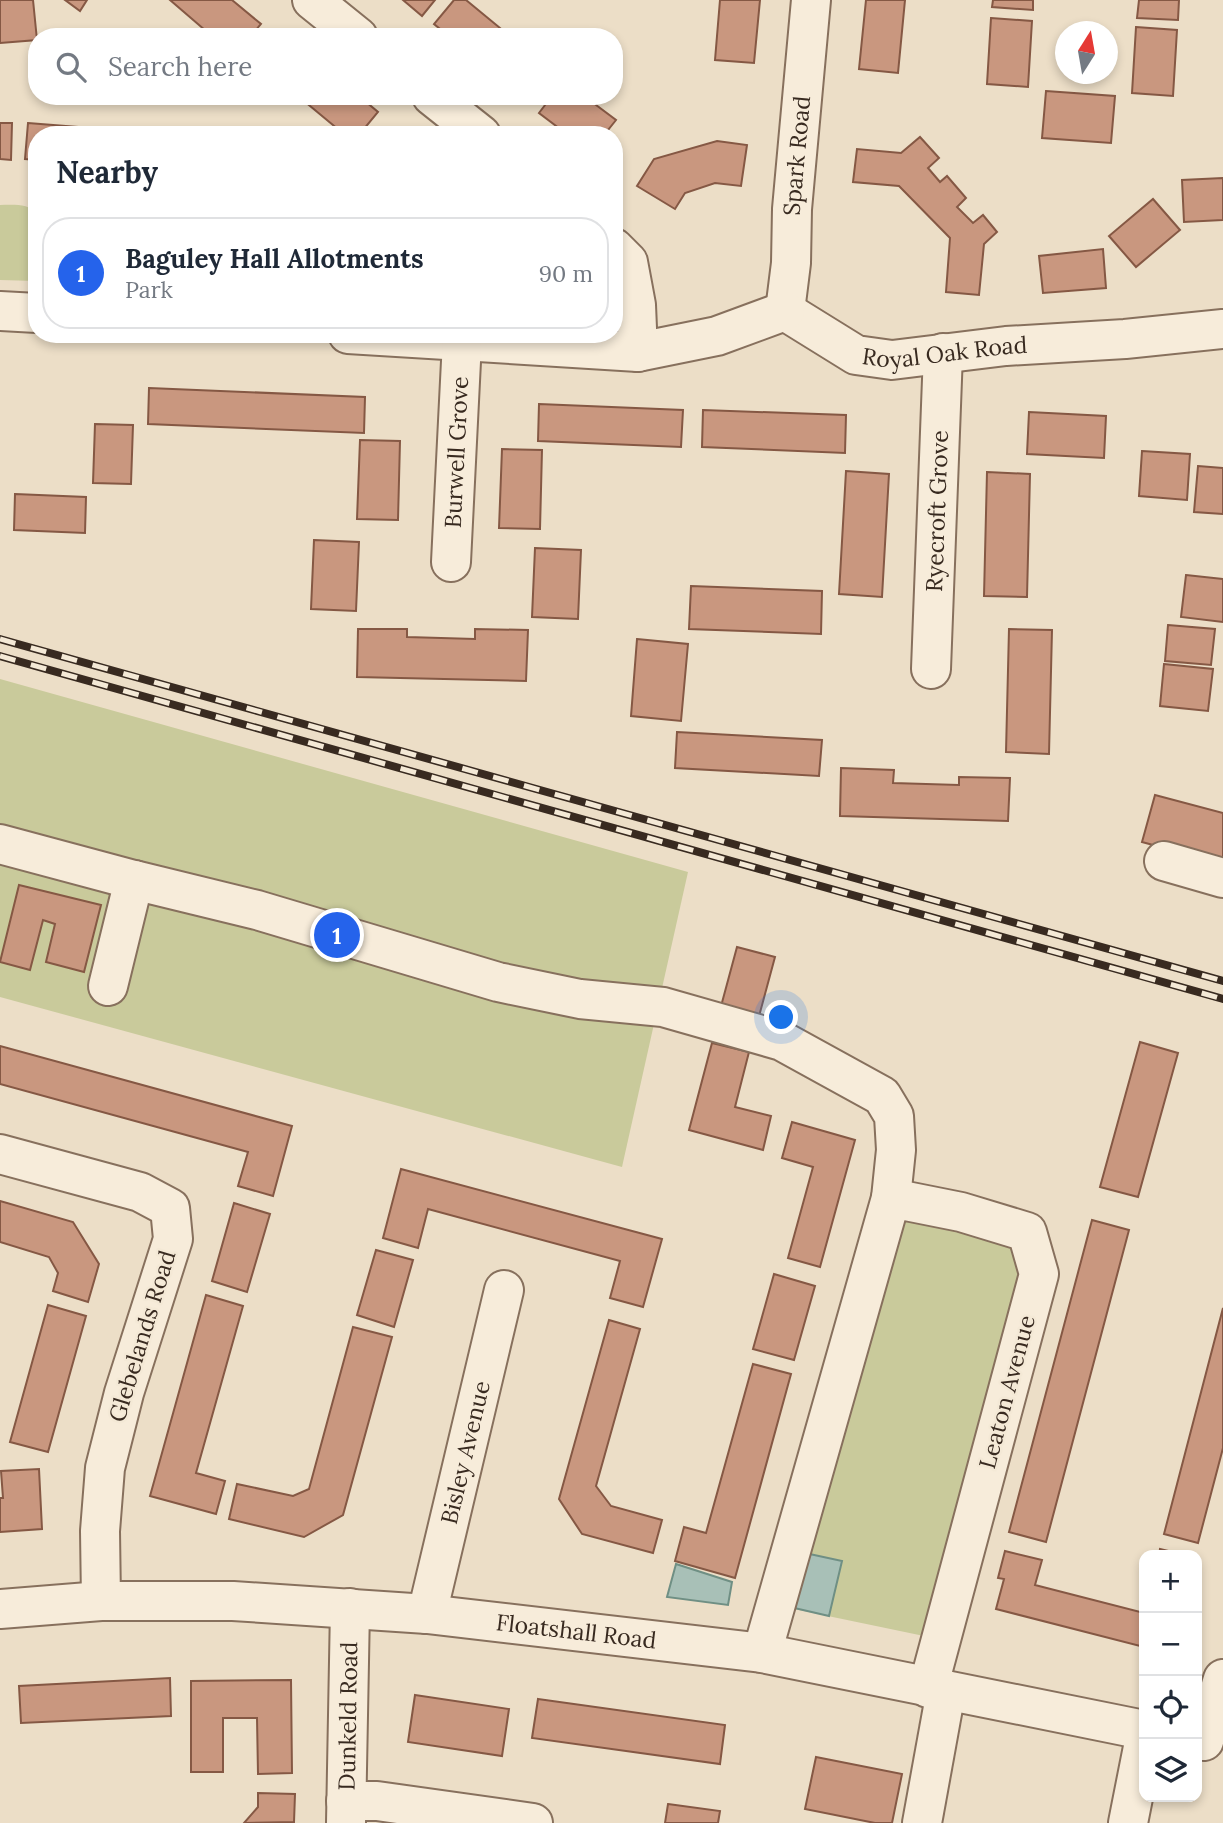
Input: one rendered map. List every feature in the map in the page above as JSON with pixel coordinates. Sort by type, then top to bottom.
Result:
[{"type":"street","points":[[312,0],[347,28]]},
{"type":"street","name":"Spark Road","points":[[785,311],[811,0]]},
{"type":"street","points":[[443,105],[470,126]]},
{"type":"street","points":[[623,257],[628,262],[636,305],[638,352]]},
{"type":"street","points":[[0,311],[28,313]]},
{"type":"street","points":[[494,343],[638,352],[717,336],[785,311]]},
{"type":"street","name":"Royal Oak Road","points":[[785,311],[856,355],[892,360],[1006,346],[1125,340],[1223,329]]},
{"type":"street","name":"Burwell Grove","points":[[451,562],[462,343]]},
{"type":"street","name":"Ryecroft Grove","points":[[931,669],[943,353]]},
{"type":"street","points":[[0,844],[257,910],[498,982],[580,999],[663,1007],[782,1041],[882,1096],[894,1116],[896,1150],[891,1198],[762,1653]]},
{"type":"street","points":[[1164,861],[1223,878]]},
{"type":"street","points":[[108,986],[134,880]]},
{"type":"street","name":"Glebelands Road","points":[[0,1154],[140,1192],[170,1208],[173,1239],[124,1393],[105,1468],[100,1531],[101,1601]]},
{"type":"street","name":"Leaton Avenue","points":[[891,1198],[961,1212],[1027,1232],[1039,1274],[937,1689]]},
{"type":"street","name":"Bisley Avenue","points":[[427,1614],[504,1290]]},
{"type":"street","name":"Floatshall Road","points":[[0,1609],[101,1601],[233,1601],[427,1614],[762,1653],[1139,1729]]},
{"type":"street","name":"Dunkeld Road","points":[[346,1812],[350,1608]]},
{"type":"street","points":[[1208,1742],[1223,1679]]},
{"type":"street","points":[[922,1823],[937,1689]]},
{"type":"street","points":[[1128,1823],[1139,1767]]},
{"type":"street","points":[[346,1812],[377,1801],[533,1823]]},
{"type":"green space","points":[[0,205],[25,206],[28,207],[28,281],[0,280]]},
{"type":"green space","points":[[0,679],[688,872],[622,1167],[0,997]]},
{"type":"green space","points":[[903,1200],[1032,1248],[924,1636],[775,1605]]},
{"type":"shaded area","points":[[805,1553],[842,1561],[829,1616],[790,1607]]},
{"type":"shaded area","points":[[676,1564],[732,1582],[728,1605],[667,1597]]},
{"type":"building","points":[[0,0],[33,0],[36,28],[28,28],[28,41],[0,43]]},
{"type":"building","points":[[65,0],[87,0],[80,11]]},
{"type":"building","points":[[170,0],[232,0],[261,24],[258,28],[203,28]]},
{"type":"building","points":[[403,0],[435,0],[422,16]]},
{"type":"building","points":[[454,0],[466,0],[500,28],[439,28],[434,24]]},
{"type":"building","points":[[720,0],[760,0],[754,63],[715,60]]},
{"type":"building","points":[[866,0],[905,0],[898,73],[859,69]]},
{"type":"building","points":[[993,0],[1033,0],[1033,10],[992,7]]},
{"type":"building","points":[[1139,0],[1179,0],[1178,20],[1137,18]]},
{"type":"building","points":[[991,18],[1032,21],[1028,87],[987,84]]},
{"type":"building","points":[[1136,27],[1177,30],[1173,96],[1132,93]]},
{"type":"building","points":[[1046,91],[1115,96],[1111,143],[1042,138]]},
{"type":"building","points":[[309,105],[370,105],[378,112],[366,126],[334,126]]},
{"type":"building","points":[[545,105],[596,105],[616,120],[611,126],[556,126],[539,113]]},
{"type":"building","points":[[0,123],[12,123],[11,160],[0,159]]},
{"type":"building","points":[[28,123],[65,126],[28,126],[28,159],[25,159]]},
{"type":"building","points":[[920,137],[939,158],[928,168],[940,182],[947,176],[966,198],[957,207],[973,223],[983,215],[997,232],[984,244],[979,295],[946,292],[950,238],[899,186],[853,182],[857,149],[901,153]]},
{"type":"building","points":[[717,141],[747,145],[741,186],[715,183],[685,193],[675,209],[637,186],[654,159]]},
{"type":"building","points":[[1223,178],[1223,220],[1184,222],[1182,180]]},
{"type":"building","points":[[1153,199],[1180,230],[1136,267],[1109,236]]},
{"type":"building","points":[[1103,249],[1106,288],[1043,293],[1039,256]]},
{"type":"building","points":[[149,388],[365,397],[364,433],[148,424]]},
{"type":"building","points":[[539,404],[683,410],[681,447],[538,441]]},
{"type":"building","points":[[703,410],[846,415],[845,453],[702,447]]},
{"type":"building","points":[[1029,412],[1106,416],[1104,458],[1027,454]]},
{"type":"building","points":[[95,424],[133,425],[131,484],[93,483]]},
{"type":"building","points":[[360,440],[400,441],[398,520],[357,519]]},
{"type":"building","points":[[502,449],[542,450],[540,529],[499,528]]},
{"type":"building","points":[[1142,451],[1190,454],[1187,500],[1139,496]]},
{"type":"building","points":[[1198,466],[1223,468],[1223,514],[1194,512]]},
{"type":"building","points":[[846,471],[889,474],[882,597],[839,594]]},
{"type":"building","points":[[987,472],[1030,474],[1027,597],[984,596]]},
{"type":"building","points":[[15,494],[86,497],[85,533],[14,530]]},
{"type":"building","points":[[314,540],[359,542],[356,611],[311,609]]},
{"type":"building","points":[[535,548],[581,550],[578,619],[532,617]]},
{"type":"building","points":[[1186,575],[1223,579],[1223,622],[1181,617]]},
{"type":"building","points":[[691,586],[822,591],[821,634],[689,629]]},
{"type":"building","points":[[1168,625],[1215,629],[1211,665],[1165,661]]},
{"type":"building","points":[[358,629],[407,629],[407,637],[475,639],[475,629],[528,630],[526,681],[357,677]]},
{"type":"building","points":[[1009,629],[1052,630],[1049,754],[1006,752]]},
{"type":"building","points":[[637,639],[688,644],[681,721],[631,716]]},
{"type":"building","points":[[1164,664],[1213,669],[1208,711],[1160,706]]},
{"type":"building","points":[[677,732],[822,740],[819,776],[675,768]]},
{"type":"building","points":[[841,768],[894,770],[893,783],[959,785],[959,777],[1010,778],[1008,821],[840,816]]},
{"type":"building","points":[[1155,795],[1223,813],[1223,864],[1142,842]]},
{"type":"building","points":[[19,885],[101,905],[84,972],[46,962],[55,924],[43,920],[30,970],[0,962]]},
{"type":"building","points":[[737,947],[775,957],[758,1020],[720,1010]]},
{"type":"building","points":[[1140,1042],[1178,1053],[1138,1197],[1100,1187]]},
{"type":"building","points":[[712,1043],[749,1052],[735,1107],[771,1116],[763,1150],[689,1130]]},
{"type":"building","points":[[0,1046],[292,1126],[273,1196],[238,1186],[248,1152],[0,1084]]},
{"type":"building","points":[[792,1122],[855,1140],[820,1267],[788,1258],[813,1167],[782,1158]]},
{"type":"building","points":[[401,1169],[662,1239],[643,1307],[610,1298],[620,1261],[428,1209],[418,1248],[383,1238]]},
{"type":"building","points":[[0,1201],[73,1222],[99,1264],[88,1302],[53,1291],[58,1273],[49,1257],[0,1242]]},
{"type":"building","points":[[234,1203],[270,1214],[247,1292],[212,1281]]},
{"type":"building","points":[[1092,1220],[1129,1230],[1046,1542],[1009,1532]]},
{"type":"building","points":[[376,1250],[413,1260],[394,1327],[357,1315]]},
{"type":"building","points":[[774,1274],[815,1286],[794,1360],[753,1349]]},
{"type":"building","points":[[206,1295],[243,1306],[196,1473],[225,1481],[216,1514],[150,1496]]},
{"type":"building","points":[[48,1305],[86,1316],[48,1452],[10,1442]]},
{"type":"building","points":[[1223,1308],[1223,1448],[1198,1543],[1164,1534]]},
{"type":"building","points":[[609,1320],[640,1329],[596,1486],[611,1506],[662,1520],[653,1553],[582,1534],[559,1499]]},
{"type":"building","points":[[353,1327],[392,1337],[343,1515],[304,1537],[229,1519],[237,1484],[293,1496],[309,1489]]},
{"type":"building","points":[[753,1364],[791,1374],[735,1578],[675,1561],[684,1527],[706,1533]]},
{"type":"building","points":[[39,1469],[42,1529],[0,1532],[0,1498],[3,1498],[1,1471]]},
{"type":"building","points":[[1005,1551],[1042,1560],[1035,1585],[1139,1612],[1139,1646],[996,1609],[1004,1579],[998,1578]]},
{"type":"building","points":[[170,1678],[171,1716],[21,1723],[19,1686]]},
{"type":"building","points":[[291,1680],[292,1773],[258,1774],[257,1718],[223,1718],[223,1772],[191,1772],[191,1681]]},
{"type":"building","points":[[415,1695],[509,1709],[502,1756],[408,1742]]},
{"type":"building","points":[[538,1699],[725,1725],[720,1764],[532,1738]]},
{"type":"building","points":[[816,1757],[902,1774],[892,1823],[875,1823],[805,1809]]},
{"type":"building","points":[[258,1793],[295,1794],[294,1822],[244,1823],[258,1807]]},
{"type":"building","points":[[668,1804],[720,1811],[718,1823],[665,1823]]},
{"type":"railway","points":[[0,639],[1223,981]]},
{"type":"railway","points":[[0,656],[1223,999]]},
{"type":"place","name":"Baguley Hall Allotments","points":[[337,935]]}]
